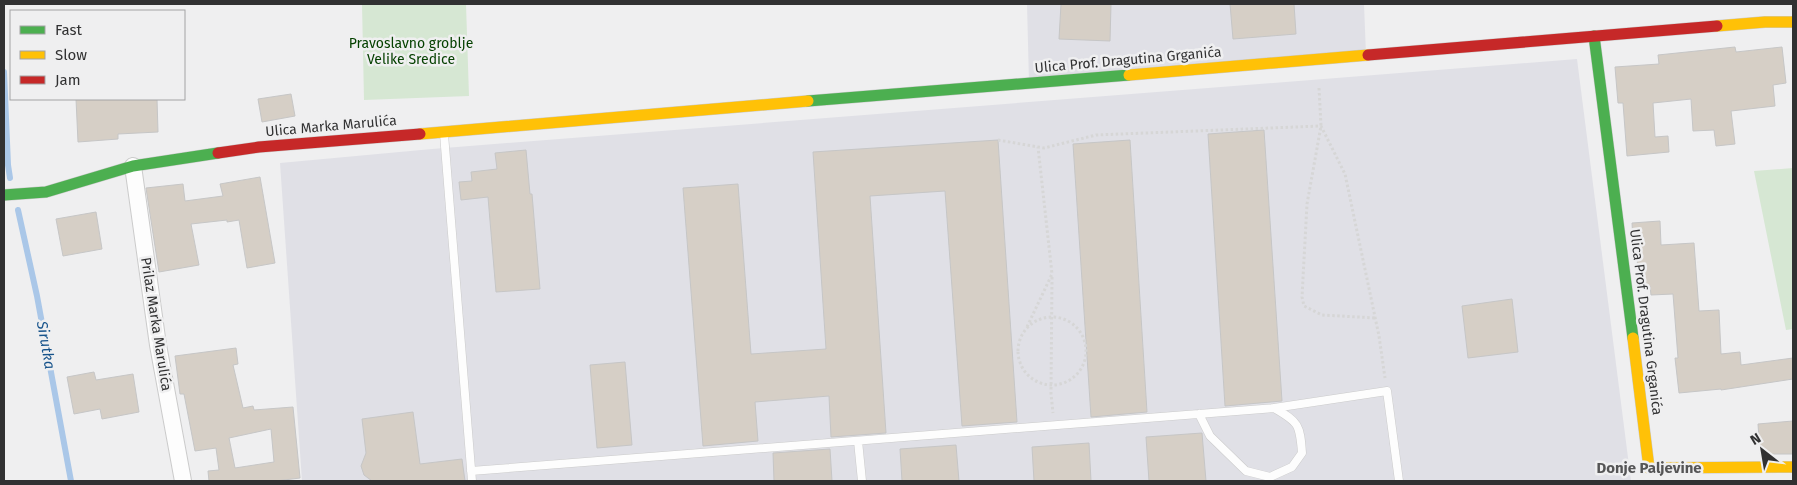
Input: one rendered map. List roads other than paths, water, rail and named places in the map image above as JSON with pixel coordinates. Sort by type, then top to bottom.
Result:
[{"type":"street","name":"Ulica Prof. Dragutina Grganića","points":[[664,113],[1765,22],[1793,22]]},
{"type":"street","name":"Ulica Prof. Dragutina Grganića","points":[[1594,36],[1649,471],[1793,467]]},
{"type":"street","name":"Ulica Marka Marulića","points":[[4,194],[46,192],[133,166],[259,147],[664,113]]},
{"type":"street","name":"Prilaz Marka Marulića","points":[[133,166],[158,345],[183,481]]},
{"type":"lane","points":[[444,132],[472,481]]},
{"type":"lane","points":[[471,471],[1274,408],[1387,391],[1399,481]]},
{"type":"lane","points":[[1199,414],[1210,436],[1246,471],[1270,477],[1292,467],[1302,453],[1301,430],[1292,418],[1274,408]]},
{"type":"lane","points":[[858,441],[862,481]]},
{"type":"waterway","name":"Sirutka","points":[[4,72],[10,178]]},
{"type":"waterway","name":"Sirutka","points":[[18,210],[37,296],[71,481]]},
{"type":"district","name":"Donje Paljevine","points":[[1649,468]]},
{"type":"park label","name":"Pravoslavno groblje Velike Sredice","points":[[411,52]]}]
